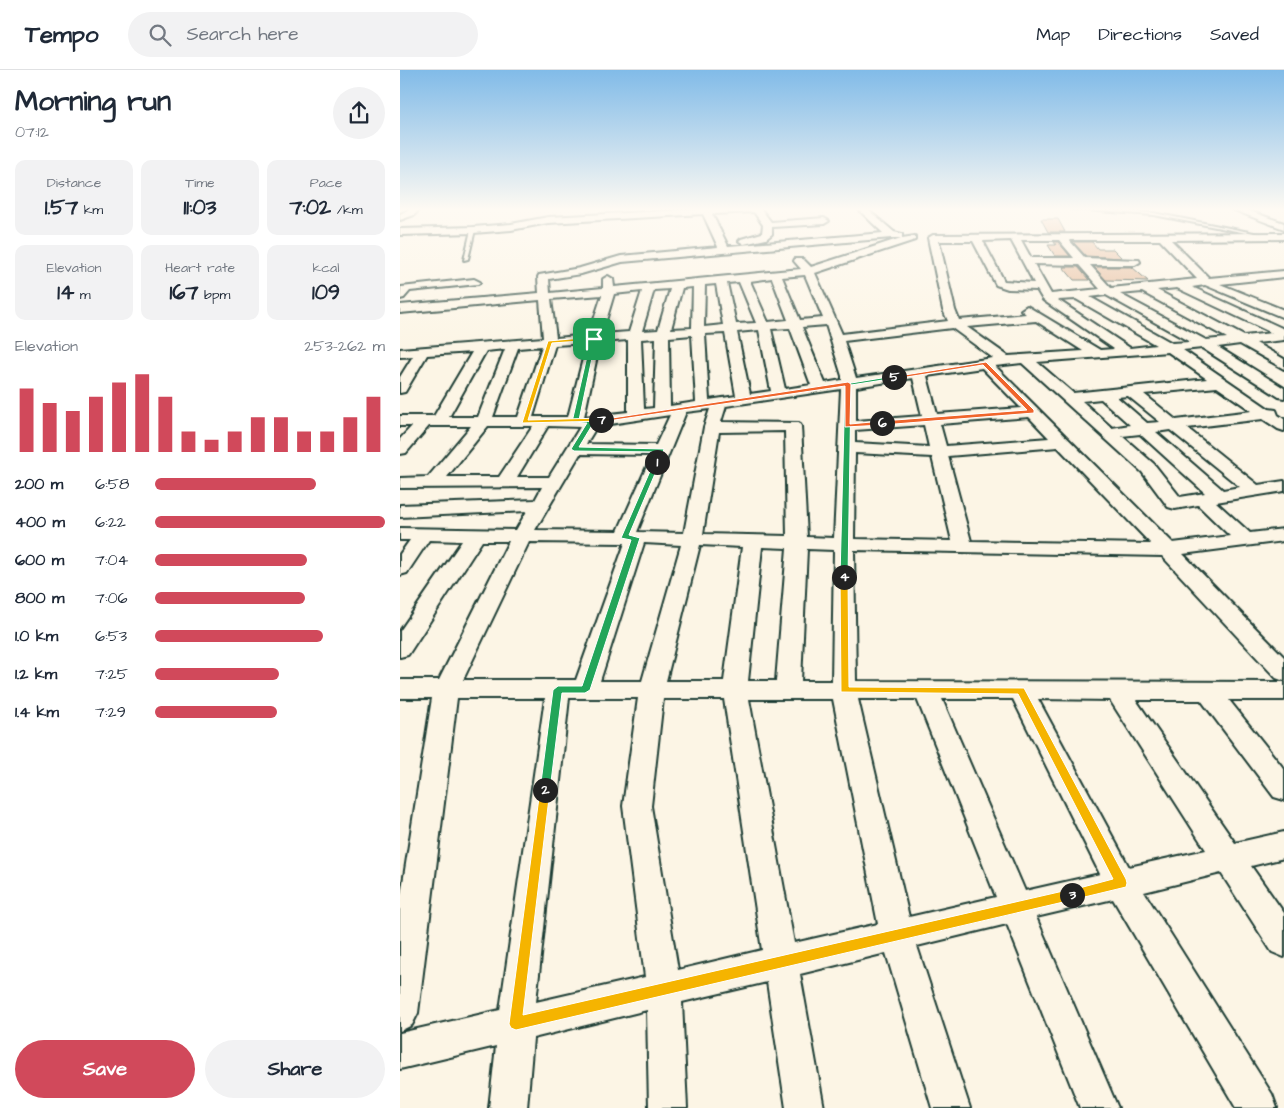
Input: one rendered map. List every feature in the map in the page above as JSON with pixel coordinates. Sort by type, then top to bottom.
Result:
[{"type":"street","points":[[524,421],[550,342],[543,277],[581,271],[633,257]]},
{"type":"street","points":[[795,257],[809,271],[831,321],[849,376],[844,544],[844,690],[897,935],[951,1108]]},
{"type":"street","points":[[937,257],[949,310],[955,324],[1005,360]]},
{"type":"street","points":[[987,257],[1000,283],[1044,292],[1078,295],[1284,274]]},
{"type":"street","points":[[1025,257],[1044,292],[1127,352]]},
{"type":"street","points":[[1079,257],[1108,292],[1206,345],[1284,394]]},
{"type":"street","points":[[1131,257],[1140,268],[1150,288],[1284,365]]},
{"type":"street","points":[[1183,257],[1206,282],[1284,314]]},
{"type":"street","points":[[400,309],[776,275],[809,271],[852,258]]},
{"type":"street","points":[[1027,261],[1083,262],[1140,268]]},
{"type":"street","points":[[400,1013],[446,690],[521,537],[574,449],[583,422],[594,339],[609,290],[607,264]]},
{"type":"street","points":[[468,303],[477,269]]},
{"type":"street","points":[[776,275],[820,388]]},
{"type":"street","points":[[1270,275],[1284,281]]},
{"type":"street","points":[[743,278],[764,326],[779,394]]},
{"type":"street","points":[[1238,278],[1261,289]]},
{"type":"street","points":[[721,280],[732,329],[743,395],[747,399]]},
{"type":"street","points":[[400,296],[405,289],[410,288],[474,282]]},
{"type":"street","points":[[668,1108],[664,989],[637,806],[651,691],[692,540],[712,412],[702,400],[698,331],[699,283]]},
{"type":"street","points":[[508,1108],[516,1024],[571,690],[662,450],[671,410],[663,334],[678,285]]},
{"type":"street","points":[[1178,285],[1284,335]]},
{"type":"street","points":[[636,415],[634,336],[649,287]]},
{"type":"street","points":[[1078,295],[1171,348],[1266,414],[1284,421]]},
{"type":"street","points":[[1019,305],[1097,354]]},
{"type":"street","points":[[837,338],[955,324],[1038,317]]},
{"type":"street","points":[[400,353],[831,321]]},
{"type":"street","points":[[712,412],[747,399],[1005,360],[1206,345],[1284,335]]},
{"type":"street","points":[[433,482],[484,421],[513,345]]},
{"type":"street","points":[[400,449],[432,421],[480,347]]},
{"type":"street","points":[[400,389],[424,351]]},
{"type":"street","points":[[1026,359],[1148,468],[1175,503],[1284,486]]},
{"type":"street","points":[[985,363],[1284,672]]},
{"type":"street","points":[[919,373],[963,547]]},
{"type":"street","points":[[1069,398],[1220,382]]},
{"type":"street","points":[[1131,391],[1255,491]]},
{"type":"street","points":[[1104,394],[1142,428],[1210,498],[1284,552]]},
{"type":"street","points":[[400,421],[583,422],[671,410],[712,412],[793,426],[797,543],[788,690]]},
{"type":"street","points":[[846,437],[930,420],[1032,412]]},
{"type":"street","points":[[1108,433],[1266,414]]},
{"type":"street","points":[[505,482],[544,422]]},
{"type":"street","points":[[846,437],[938,452],[1061,442]]},
{"type":"street","points":[[574,449],[662,450]]},
{"type":"street","points":[[403,486],[433,482],[554,482]]},
{"type":"street","points":[[400,511],[540,505]]},
{"type":"street","points":[[400,534],[1168,550],[1265,537]]},
{"type":"street","points":[[400,569],[423,535]]},
{"type":"street","points":[[400,649],[476,535]]},
{"type":"street","points":[[754,540],[735,690],[805,1108]]},
{"type":"street","points":[[400,689],[1284,691]]},
{"type":"street","points":[[926,690],[1099,1108]]},
{"type":"street","points":[[1021,690],[1121,883],[1258,1108]]},
{"type":"street","points":[[1117,691],[1284,941]]},
{"type":"street","points":[[1208,691],[1284,789]]},
{"type":"street","points":[[400,1051],[1284,845]]},
{"type":"building","points":[[1063,267],[1078,267],[1089,280],[1074,280]]},
{"type":"building","points":[[1094,267],[1132,267],[1148,281],[1106,280]]},
{"type":"route","points":[[594,339],[550,342],[524,421],[575,422],[591,422],[848,384],[847,426],[1032,412],[985,363],[848,384],[844,544],[844,690],[1021,690],[1121,883],[516,1024],[558,690],[585,690],[636,538],[624,538],[662,450],[574,449],[591,422],[575,422],[594,339]]}]
